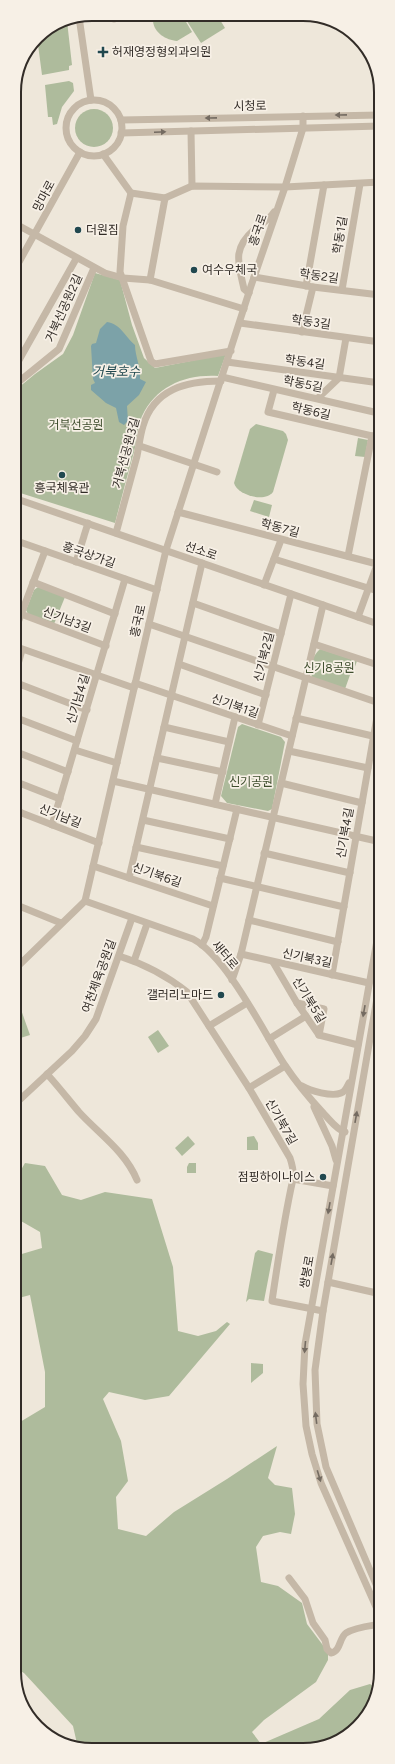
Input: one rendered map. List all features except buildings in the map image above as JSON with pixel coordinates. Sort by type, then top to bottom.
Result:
[{"type":"street","points":[[80,22],[91,100]]},
{"type":"street","points":[[91,100],[97,100],[109,104],[118,114],[120,120],[121,133],[115,146],[103,154],[91,155],[80,152],[73,146],[68,138],[67,122],[73,110],[78,105],[91,100]]},
{"type":"street","name":"시청로","points":[[120,120],[374,114]]},
{"type":"street","name":"흥국로","points":[[85,901],[166,550],[254,277],[285,187],[303,128],[303,116]]},
{"type":"street","name":"시청로","points":[[121,133],[374,126]]},
{"type":"street","points":[[191,131],[192,186]]},
{"type":"street","name":"망마로","points":[[21,259],[80,152]]},
{"type":"street","points":[[103,154],[131,193],[165,198],[192,186],[285,187],[374,183]]},
{"type":"street","name":"학동1길","points":[[342,290],[360,184]]},
{"type":"street","name":"학동1길","points":[[302,332],[324,185]]},
{"type":"street","points":[[131,193],[123,226],[120,272],[151,361],[155,364],[230,351]]},
{"type":"street","points":[[150,280],[165,198]]},
{"type":"street","points":[[249,293],[244,289],[238,263],[238,250],[249,235],[269,219],[278,207]]},
{"type":"street","points":[[21,227],[76,259],[105,273],[123,278],[150,280],[244,309]]},
{"type":"street","name":"거북선공원2길","points":[[21,357],[76,259]]},
{"type":"street","name":"거북선공원2길","points":[[21,380],[59,349],[70,327],[94,268]]},
{"type":"street","name":"학동2길","points":[[254,277],[374,294]]},
{"type":"street","name":"학동3길","points":[[240,323],[374,341]]},
{"type":"street","points":[[318,398],[339,378],[346,338]]},
{"type":"street","name":"학동4길","points":[[227,362],[374,382]]},
{"type":"street","name":"학동5길","points":[[222,379],[318,398],[374,412]]},
{"type":"street","name":"거북선공원3길","points":[[116,533],[140,446],[143,426],[153,407],[161,397],[182,385],[222,379]]},
{"type":"street","name":"학동6길","points":[[274,390],[268,412],[372,436]]},
{"type":"street","points":[[348,556],[372,436]]},
{"type":"street","points":[[140,446],[217,472]]},
{"type":"street","name":"선소로","points":[[21,500],[374,623]]},
{"type":"street","name":"학동7길","points":[[178,512],[281,540],[348,556],[374,566]]},
{"type":"street","points":[[76,562],[88,523]]},
{"type":"street","points":[[264,585],[281,540]]},
{"type":"street","name":"흥국상가길","points":[[21,542],[157,590]]},
{"type":"street","points":[[21,614],[45,551]]},
{"type":"street","points":[[274,559],[374,590]]},
{"type":"street","points":[[129,878],[202,563]]},
{"type":"street","points":[[358,617],[374,574]]},
{"type":"street","name":"신기남4길","points":[[52,825],[126,579]]},
{"type":"street","name":"신기남3길","points":[[33,582],[115,614]]},
{"type":"street","name":"신기북2길","points":[[258,725],[291,594]]},
{"type":"street","points":[[193,603],[281,634]]},
{"type":"street","points":[[232,980],[241,954],[323,605]]},
{"type":"street","name":"신기남3길","points":[[21,614],[106,646]]},
{"type":"street","points":[[149,624],[374,701]]},
{"type":"street","points":[[314,644],[374,664]]},
{"type":"street","points":[[21,654],[22,650],[97,675]]},
{"type":"street","name":"신기북1길","points":[[179,664],[266,695]]},
{"type":"street","name":"신기북1길","points":[[97,675],[172,695],[292,736]]},
{"type":"street","points":[[21,685],[87,710]]},
{"type":"street","points":[[215,804],[235,717]]},
{"type":"street","points":[[296,718],[374,736]]},
{"type":"street","points":[[21,720],[77,741]]},
{"type":"street","points":[[164,727],[229,742]]},
{"type":"street","name":"신기북4길","points":[[332,974],[368,768],[374,747]]},
{"type":"street","points":[[75,750],[117,763]]},
{"type":"street","points":[[288,751],[368,768]]},
{"type":"street","points":[[21,754],[68,772]]},
{"type":"street","points":[[157,758],[223,772]]},
{"type":"street","points":[[113,781],[374,840]]},
{"type":"street","points":[[281,782],[362,803]]},
{"type":"street","points":[[21,784],[60,799]]},
{"type":"street","points":[[202,945],[206,937],[237,809]]},
{"type":"street","name":"신기남길","points":[[21,813],[99,843]]},
{"type":"street","points":[[143,820],[230,839]]},
{"type":"street","points":[[136,847],[223,866]]},
{"type":"street","points":[[264,853],[350,873]]},
{"type":"street","name":"신기북6길","points":[[93,866],[213,906]]},
{"type":"street","points":[[220,878],[344,907]]},
{"type":"street","points":[[21,963],[85,901]]},
{"type":"street","name":"새터로","points":[[85,901],[187,937],[202,945],[217,960],[232,980],[286,1066],[312,1102],[343,1132]]},
{"type":"street","points":[[21,907],[61,923]]},
{"type":"street","name":"여천체육공원길","points":[[21,1098],[85,1036],[96,1019],[132,918]]},
{"type":"street","name":"신기북3길","points":[[249,920],[338,942]]},
{"type":"street","points":[[134,961],[147,924]]},
{"type":"street","name":"신기북3길","points":[[241,954],[369,983]]},
{"type":"street","name":"신기북7길","points":[[119,956],[134,961],[173,981],[187,992],[249,1088],[290,1158],[293,1180],[288,1197],[272,1301],[311,1309]]},
{"type":"street","name":"쌍봉로","points":[[374,956],[305,1344],[303,1384],[306,1426],[321,1483],[374,1602]]},
{"type":"street","name":"신기북5길","points":[[273,962],[297,1003],[319,1035],[358,1045]]},
{"type":"street","points":[[297,1003],[324,1009],[319,1035]]},
{"type":"street","points":[[209,1026],[247,1004]]},
{"type":"street","name":"쌍봉로","points":[[374,1014],[323,1311],[315,1370],[315,1410],[319,1439],[331,1480],[374,1580]]},
{"type":"street","points":[[269,1039],[306,1016]]},
{"type":"street","points":[[249,1088],[286,1066]]},
{"type":"street","points":[[47,1074],[79,1112],[110,1140],[131,1168],[137,1180]]},
{"type":"street","points":[[299,1083],[312,1091],[339,1094],[345,1090],[352,1078]]},
{"type":"street","points":[[312,1102],[335,1154],[337,1163],[335,1178]]},
{"type":"street","points":[[343,1132],[353,1133]]},
{"type":"street","points":[[293,1180],[333,1186]]},
{"type":"street","points":[[328,1282],[374,1292]]},
{"type":"street","points":[[311,1309],[323,1311]]},
{"type":"street","points":[[289,1578],[305,1598],[313,1623],[325,1640],[327,1649],[331,1653],[337,1650],[346,1634],[354,1630],[374,1626]]},
{"type":"green space","points":[[153,21],[186,21],[192,32],[177,41],[161,35]]},
{"type":"green space","points":[[187,21],[221,21],[225,28],[201,43]]},
{"type":"green space","points":[[67,25],[72,65],[69,66],[69,70],[42,75],[38,46],[56,30]]},
{"type":"green space","points":[[69,81],[73,83],[74,91],[62,107],[57,124],[53,125],[52,117],[48,117],[45,85]]},
{"type":"green space","points":[[94,109],[104,112],[110,118],[113,128],[110,138],[104,144],[94,147],[84,144],[78,138],[75,128],[78,118],[84,112]]},
{"type":"green space","name":"거북선공원","points":[[95,273],[120,280],[132,325],[144,358],[155,368],[226,354],[218,376],[195,377],[173,384],[155,397],[148,406],[139,425],[134,452],[115,523],[21,493],[21,386],[63,354],[73,335]]},
{"type":"green space","points":[[256,424],[283,431],[288,440],[273,492],[264,497],[246,494],[240,491],[234,483],[250,429]]},
{"type":"green space","points":[[358,438],[368,440],[365,457],[355,456]]},
{"type":"green space","points":[[254,500],[272,505],[269,517],[250,511]]},
{"type":"green space","points":[[38,587],[65,597],[54,624],[28,614],[26,610],[34,590]]},
{"type":"green space","name":"신기8공원","points":[[320,649],[357,661],[345,689],[313,679],[311,667],[315,655]]},
{"type":"green space","name":"신기공원","points":[[242,724],[281,737],[285,742],[272,809],[268,811],[227,803],[221,796],[238,727]]},
{"type":"green space","points":[[21,1010],[30,1035],[21,1038]]},
{"type":"green space","points":[[158,1030],[169,1046],[158,1053],[148,1037]]},
{"type":"green space","points":[[188,1136],[195,1144],[182,1156],[175,1148]]},
{"type":"green space","points":[[254,1136],[258,1143],[258,1150],[247,1150],[247,1137]]},
{"type":"green space","points":[[25,1163],[45,1166],[62,1195],[81,1200],[105,1192],[152,1199],[173,1267],[178,1331],[198,1336],[216,1331],[227,1322],[230,1324],[169,1396],[145,1400],[109,1392],[103,1399],[121,1441],[128,1481],[116,1497],[118,1529],[146,1536],[174,1512],[277,1446],[268,1478],[275,1485],[292,1488],[295,1514],[291,1534],[280,1532],[263,1536],[256,1547],[261,1582],[278,1586],[302,1603],[307,1624],[328,1652],[328,1660],[316,1682],[264,1720],[252,1732],[260,1743],[78,1742],[77,1742],[73,1726],[21,1671],[21,1421],[45,1407],[45,1372],[30,1295],[21,1297],[21,1254],[42,1248],[40,1232],[21,1221],[21,1170]]},
{"type":"green space","points":[[189,1163],[196,1163],[196,1173],[187,1173]]},
{"type":"green space","points":[[258,1250],[273,1254],[264,1301],[249,1299],[246,1302],[255,1253]]},
{"type":"green space","points":[[251,1363],[263,1364],[263,1373],[251,1383]]},
{"type":"green space","points":[[370,1684],[373,1686],[372,1691],[362,1712],[350,1725],[335,1736],[322,1741],[303,1743],[263,1743],[319,1719],[350,1690]]},
{"type":"water","name":"거북호수","points":[[107,322],[120,328],[135,345],[140,370],[140,379],[146,382],[139,395],[127,406],[128,421],[124,425],[119,422],[116,408],[106,403],[91,390],[91,385],[95,383],[93,379],[91,346],[92,344],[96,343],[100,329]]},
{"type":"place","name":"허재영정형외과의원","points":[[103,52]]},
{"type":"place","name":"더원짐","points":[[78,230]]},
{"type":"place","name":"여수우체국","points":[[194,270]]},
{"type":"place","name":"흥국체육관","points":[[62,475]]},
{"type":"place","name":"갤러리노마드","points":[[221,995]]},
{"type":"place","name":"점핑하이나이스","points":[[323,1177]]}]
